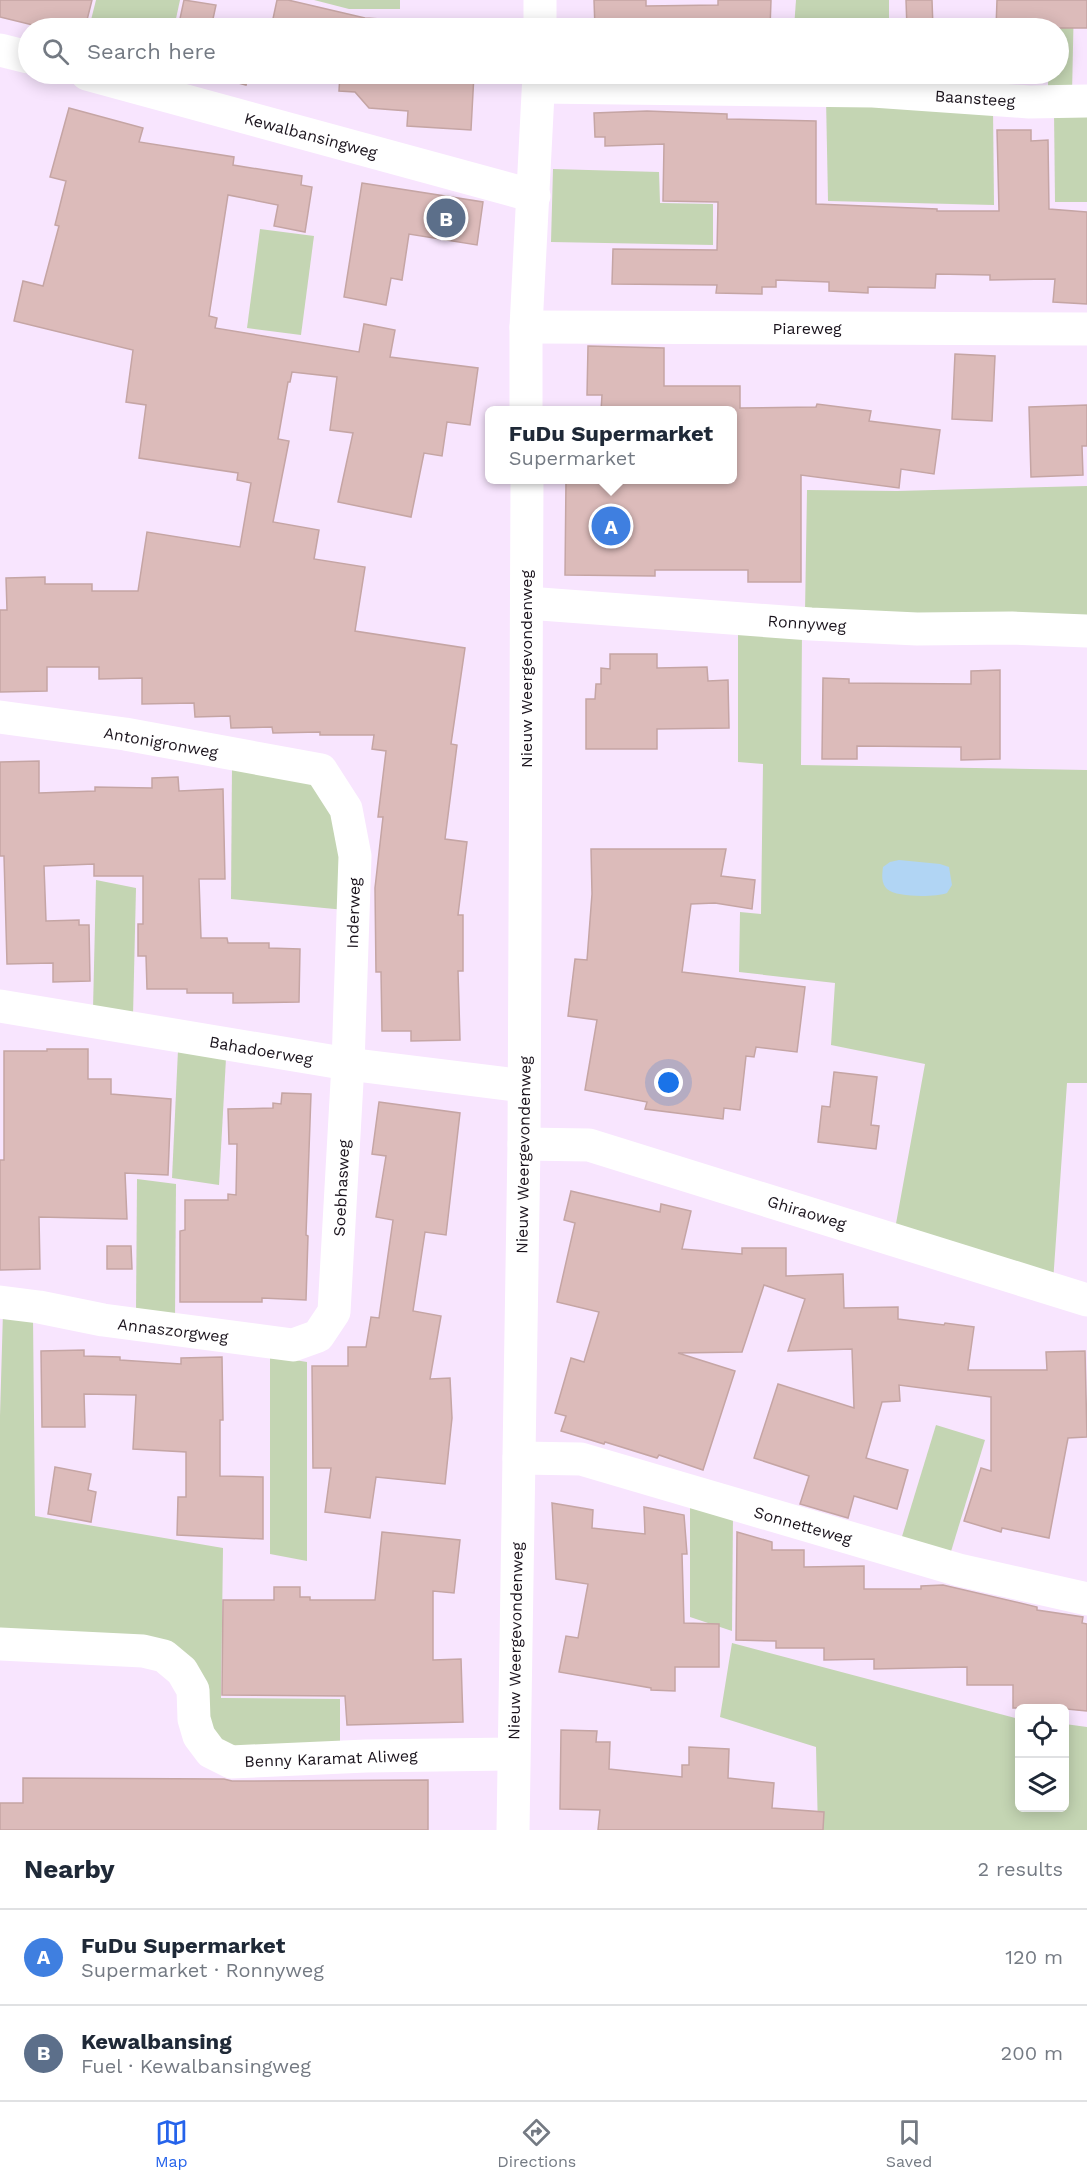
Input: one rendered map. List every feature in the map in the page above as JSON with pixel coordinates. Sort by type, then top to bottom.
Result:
[{"type":"street","points":[[540,0],[540,18]]},
{"type":"street","points":[[0,50],[18,54]]},
{"type":"street","name":"Kewalbansingweg","points":[[124,84],[534,196]]},
{"type":"street","points":[[526,406],[526,327],[539,84]]},
{"type":"street","name":"Baansteeg","points":[[660,84],[873,91],[1029,102],[1087,101]]},
{"type":"street","name":"Piareweg","points":[[526,327],[1087,329]]},
{"type":"street","name":"Nieuw Weergevondenweg","points":[[513,1830],[524,1144],[527,484]]},
{"type":"street","name":"Ronnyweg","points":[[527,603],[811,624],[917,629],[1012,628],[1087,631]]},
{"type":"street","name":"Antonigronweg","points":[[0,717],[125,734],[321,770]]},
{"type":"street","name":"Inderweg","points":[[321,770],[346,809],[355,856],[348,1064]]},
{"type":"street","name":"Bahadoerweg","points":[[0,1006],[348,1064],[524,1086]]},
{"type":"street","name":"Soebhasweg","points":[[334,1312],[348,1064]]},
{"type":"street","name":"Ghiraoweg","points":[[524,1144],[589,1145],[1087,1300]]},
{"type":"street","name":"Annaszorgweg","points":[[0,1302],[103,1320],[292,1345],[318,1336],[334,1312]]},
{"type":"street","name":"Sonnetteweg","points":[[519,1458],[581,1459],[959,1570],[1087,1599]]},
{"type":"street","name":"Benny Karamat Aliweg","points":[[0,1644],[143,1651],[164,1656],[182,1671],[193,1690],[199,1736],[211,1752],[231,1762],[366,1756],[513,1754]]},
{"type":"green space","points":[[96,0],[180,0],[176,18],[92,18]]},
{"type":"green space","points":[[314,0],[400,0],[400,9],[349,9]]},
{"type":"green space","points":[[796,0],[889,0],[889,18],[795,18]]},
{"type":"green space","points":[[1050,0],[1074,0],[1072,94],[1048,93],[1048,84],[1069,84],[1069,18],[1049,18]]},
{"type":"green space","points":[[826,98],[993,108],[994,205],[828,201]]},
{"type":"green space","points":[[1054,112],[1087,112],[1087,202],[1055,202]]},
{"type":"green space","points":[[553,169],[659,172],[660,203],[713,204],[713,245],[551,242]]},
{"type":"green space","points":[[260,229],[314,236],[301,335],[247,328]]},
{"type":"green space","points":[[1087,486],[1087,623],[805,613],[807,490],[897,491]]},
{"type":"green space","points":[[738,625],[802,631],[801,765],[1087,770],[1087,1083],[1067,1083],[1053,1282],[895,1229],[925,1064],[831,1045],[835,983],[739,972],[740,912],[761,914],[763,764],[738,762]]},
{"type":"green space","points":[[232,763],[311,782],[339,826],[345,910],[231,899]]},
{"type":"green space","points":[[96,880],[136,888],[133,1016],[93,1009]]},
{"type":"green space","points":[[178,1050],[226,1058],[219,1185],[172,1178]]},
{"type":"green space","points":[[137,1179],[176,1184],[175,1320],[136,1313]]},
{"type":"green space","points":[[3,1312],[33,1317],[35,1516],[223,1548],[221,1698],[340,1699],[340,1751],[220,1749],[194,1675],[0,1638],[0,1416]]},
{"type":"green space","points":[[270,1356],[307,1362],[307,1561],[270,1554]]},
{"type":"green space","points":[[936,1425],[985,1440],[949,1558],[900,1543]]},
{"type":"green space","points":[[690,1503],[733,1515],[732,1631],[690,1617]]},
{"type":"green space","points":[[732,1643],[1015,1718],[1015,1812],[1069,1812],[1069,1725],[1087,1727],[1087,1830],[818,1830],[816,1747],[720,1717]]},
{"type":"water","points":[[899,860],[949,867],[952,885],[947,893],[934,895],[917,896],[892,892],[884,884],[883,867]]},
{"type":"building","points":[[0,0],[92,0],[88,18],[18,18],[18,21],[0,17]]},
{"type":"building","points":[[184,0],[216,5],[213,18],[180,18]]},
{"type":"building","points":[[277,0],[288,0],[365,18],[273,18]]},
{"type":"building","points":[[594,0],[646,0],[646,6],[718,5],[718,0],[771,0],[770,18],[595,18]]},
{"type":"building","points":[[906,0],[932,0],[933,18],[907,18]]},
{"type":"building","points":[[997,0],[1087,0],[1087,28],[1069,28],[1069,18],[996,18]]},
{"type":"building","points":[[339,84],[473,84],[471,130],[407,126],[408,111],[369,108],[355,92],[339,91]]},
{"type":"building","points":[[69,108],[143,128],[139,142],[234,157],[233,165],[302,176],[301,185],[312,187],[305,232],[274,226],[278,205],[228,195],[209,316],[217,318],[215,328],[359,352],[364,324],[395,330],[390,357],[478,368],[470,425],[447,422],[442,456],[424,453],[411,517],[338,502],[353,433],[330,430],[337,377],[292,372],[290,382],[288,382],[278,439],[289,441],[273,522],[319,530],[314,559],[365,567],[355,631],[465,648],[451,744],[457,745],[445,839],[467,842],[458,915],[463,915],[463,971],[458,971],[460,1040],[411,1041],[411,1031],[382,1031],[381,972],[376,972],[375,888],[383,817],[378,817],[386,751],[372,749],[374,735],[320,735],[320,732],[273,733],[272,727],[231,728],[230,716],[195,717],[194,703],[142,704],[142,678],[99,679],[99,667],[47,667],[47,691],[0,692],[0,610],[7,610],[6,578],[45,577],[45,584],[92,584],[92,591],[138,591],[147,532],[240,547],[251,483],[237,480],[238,473],[139,458],[146,405],[126,402],[133,350],[14,321],[23,281],[43,286],[59,226],[55,225],[66,181],[50,177]]},
{"type":"building","points":[[647,111],[727,114],[727,119],[816,121],[816,204],[937,209],[937,211],[999,211],[997,130],[1031,130],[1031,141],[1048,140],[1049,209],[1087,212],[1087,304],[1053,302],[1055,279],[990,280],[990,275],[936,274],[935,288],[868,287],[868,293],[829,291],[829,282],[776,280],[776,287],[762,287],[762,294],[716,293],[717,285],[612,284],[613,249],[717,250],[718,202],[663,201],[664,144],[605,146],[605,137],[595,137],[594,113]]},
{"type":"building","points":[[362,183],[483,202],[477,245],[409,234],[402,280],[391,278],[386,305],[344,297]]},
{"type":"building","points":[[588,346],[664,348],[664,386],[740,386],[740,408],[816,407],[817,404],[871,411],[869,421],[940,430],[934,474],[901,469],[899,488],[801,475],[801,582],[748,582],[748,570],[655,570],[655,576],[565,575],[566,484],[737,484],[737,406],[601,406],[602,395],[587,395]]},
{"type":"building","points":[[955,354],[995,356],[992,421],[952,419]]},
{"type":"building","points":[[1087,405],[1087,446],[1082,446],[1083,475],[1031,477],[1029,407]]},
{"type":"building","points":[[610,654],[657,654],[657,668],[707,667],[708,681],[728,680],[729,728],[657,729],[657,749],[586,749],[586,699],[595,699],[596,684],[601,684],[601,668],[610,669]]},
{"type":"building","points":[[1000,670],[1000,759],[961,760],[961,747],[857,746],[857,759],[822,759],[823,678],[849,679],[849,683],[971,684],[971,671]]},
{"type":"building","points":[[39,761],[39,793],[95,791],[95,787],[152,788],[152,778],[178,777],[179,791],[223,789],[225,879],[199,879],[201,938],[227,938],[228,943],[269,943],[269,948],[300,949],[299,1002],[233,1003],[233,993],[187,993],[187,989],[147,989],[146,956],[138,956],[138,924],[143,924],[143,876],[94,876],[94,864],[44,866],[46,921],[79,920],[79,925],[89,925],[90,981],[53,982],[53,963],[7,964],[4,856],[0,856],[0,762]]},
{"type":"building","points":[[591,849],[726,849],[721,876],[755,880],[752,909],[715,903],[691,904],[682,972],[805,987],[797,1052],[756,1047],[754,1057],[746,1056],[740,1110],[724,1108],[723,1119],[645,1109],[647,1102],[585,1090],[597,1020],[568,1016],[575,959],[587,960],[592,894]]},
{"type":"building","points":[[47,1049],[88,1049],[88,1079],[111,1079],[111,1094],[171,1099],[168,1175],[125,1173],[127,1219],[39,1217],[40,1269],[0,1270],[0,1160],[4,1160],[4,1051],[47,1051]]},
{"type":"building","points":[[834,1072],[877,1077],[871,1125],[879,1126],[876,1149],[818,1142],[822,1106],[830,1107]]},
{"type":"building","points":[[282,1093],[311,1094],[306,1300],[262,1298],[262,1302],[180,1302],[180,1231],[185,1230],[185,1200],[228,1200],[228,1194],[236,1195],[237,1144],[229,1144],[228,1109],[273,1108],[273,1103],[281,1104]]},
{"type":"building","points":[[379,1102],[460,1113],[446,1235],[425,1232],[413,1311],[441,1316],[430,1379],[450,1378],[452,1418],[445,1484],[376,1477],[370,1518],[325,1512],[331,1468],[313,1468],[312,1366],[348,1366],[348,1347],[366,1347],[371,1317],[379,1318],[393,1220],[376,1217],[386,1156],[372,1154]]},
{"type":"building","points":[[571,1191],[660,1212],[661,1204],[691,1211],[682,1249],[742,1254],[742,1248],[786,1248],[786,1276],[843,1274],[844,1308],[898,1307],[898,1319],[974,1327],[968,1370],[1047,1370],[1046,1352],[1085,1351],[1087,1437],[1068,1438],[1049,1538],[1002,1528],[1001,1532],[964,1521],[981,1468],[991,1471],[991,1397],[899,1385],[900,1401],[882,1402],[866,1458],[908,1470],[897,1509],[854,1496],[848,1518],[800,1504],[809,1476],[754,1458],[778,1384],[854,1408],[852,1349],[788,1351],[805,1299],[764,1285],[742,1352],[678,1353],[735,1371],[703,1470],[659,1455],[657,1458],[561,1431],[566,1416],[555,1413],[571,1358],[584,1362],[599,1312],[557,1302],[575,1223],[564,1220]]},
{"type":"building","points":[[107,1246],[131,1246],[132,1269],[107,1269]]},
{"type":"building","points":[[84,1350],[84,1356],[120,1357],[120,1360],[181,1364],[181,1358],[222,1357],[223,1420],[220,1420],[220,1476],[263,1477],[263,1539],[177,1535],[178,1497],[186,1497],[186,1452],[133,1449],[136,1395],[84,1394],[85,1427],[42,1427],[41,1351]]},
{"type":"building","points":[[55,1467],[91,1474],[88,1490],[96,1492],[91,1522],[48,1514]]},
{"type":"building","points":[[552,1503],[593,1510],[592,1528],[645,1534],[644,1507],[684,1515],[687,1554],[682,1554],[684,1623],[719,1624],[719,1667],[675,1667],[675,1691],[651,1690],[651,1688],[559,1672],[566,1636],[578,1638],[588,1584],[556,1579]]},
{"type":"building","points":[[382,1532],[460,1540],[454,1593],[433,1591],[433,1660],[461,1659],[463,1722],[347,1725],[345,1696],[222,1695],[223,1600],[274,1600],[274,1587],[300,1587],[300,1597],[310,1597],[310,1600],[375,1600]]},
{"type":"building","points":[[737,1532],[772,1542],[772,1550],[804,1550],[804,1567],[864,1566],[864,1589],[921,1589],[921,1586],[943,1585],[1037,1607],[1037,1610],[1083,1617],[1082,1623],[1087,1624],[1087,1711],[1069,1709],[1069,1704],[1015,1704],[1013,1708],[1013,1685],[967,1685],[967,1667],[874,1669],[874,1659],[824,1660],[824,1648],[776,1648],[776,1641],[736,1640]]},
{"type":"building","points":[[561,1730],[597,1731],[596,1742],[610,1742],[609,1769],[682,1777],[682,1765],[689,1765],[689,1747],[729,1749],[728,1778],[774,1783],[772,1808],[824,1812],[823,1830],[598,1830],[600,1810],[560,1809]]},
{"type":"building","points":[[23,1778],[224,1779],[232,1781],[428,1780],[428,1830],[0,1830],[0,1803],[23,1803]]},
{"type":"place","name":"Kewalbansing","points":[[446,218]]},
{"type":"place","name":"FuDu Supermarket","points":[[611,526]]}]
